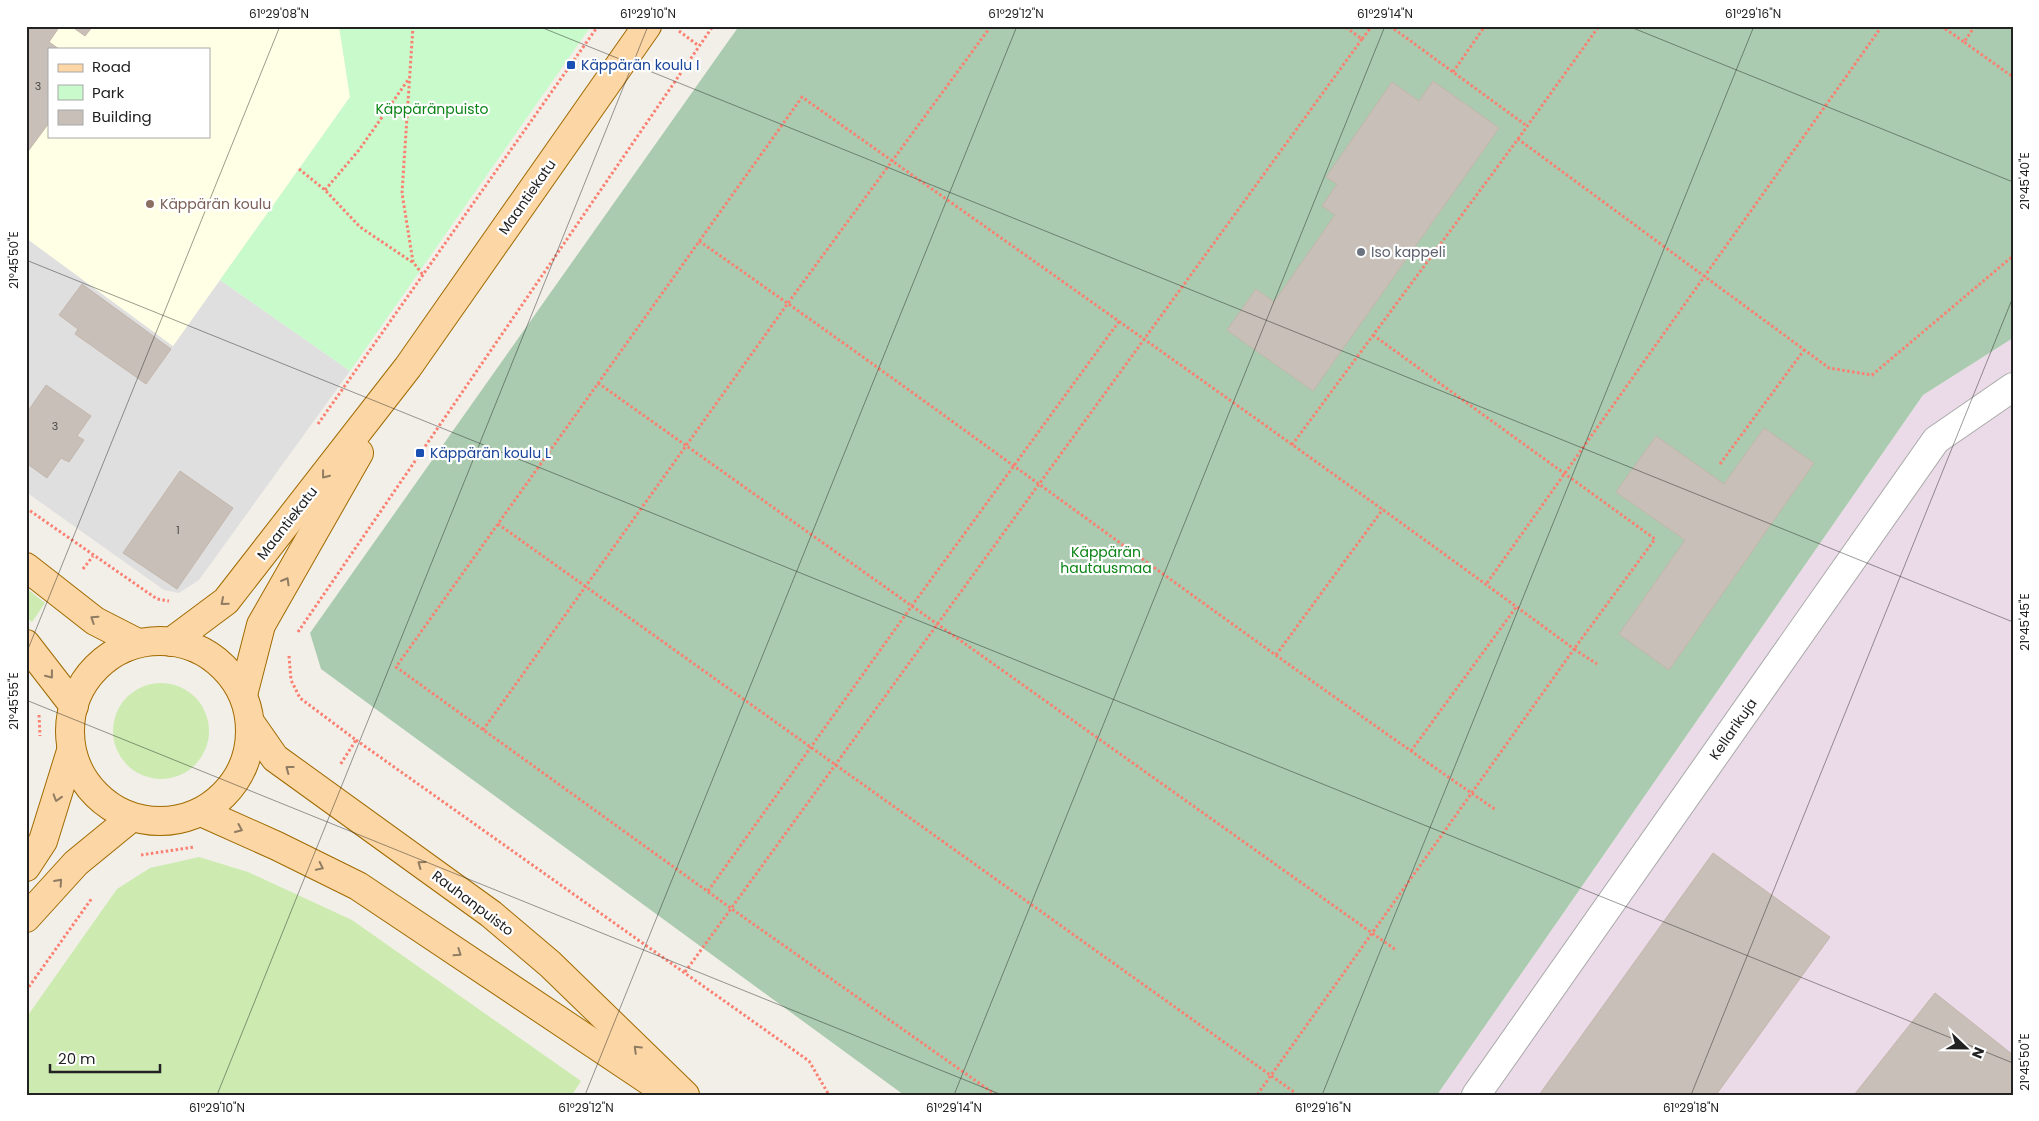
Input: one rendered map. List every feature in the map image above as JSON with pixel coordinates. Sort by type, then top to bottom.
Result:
[{"type":"main road","name":"Maantiekatu","points":[[171,642],[226,601],[408,368],[647,26]]},
{"type":"main road","name":"Maantiekatu","points":[[244,691],[261,624],[408,368]]},
{"type":"main road","points":[[26,567],[95,620],[136,642]]},
{"type":"main road","points":[[26,867],[42,841],[71,751],[74,706],[91,676],[108,656],[136,642],[171,642],[192,648],[215,662],[244,691],[252,725],[245,760],[229,788],[201,812],[164,822],[131,818],[105,805],[87,784],[71,751]]},
{"type":"main road","points":[[26,644],[74,706]]},
{"type":"main road","name":"Rauhanpuisto","points":[[252,725],[275,758],[491,914],[550,964],[685,1095]]},
{"type":"main road","points":[[201,812],[277,846],[358,886],[670,1095]]},
{"type":"main road","points":[[26,918],[76,862],[131,818]]},
{"type":"street","name":"Kellarikuja","points":[[1476,1095],[1936,440],[2013,388]]},
{"type":"path","points":[[413,26],[402,193],[413,262]]},
{"type":"path","points":[[317,426],[598,26]]},
{"type":"path","points":[[673,26],[699,46]]},
{"type":"path","points":[[261,624],[290,643],[713,26]]},
{"type":"path","points":[[484,730],[788,304],[991,26]]},
{"type":"path","points":[[1344,26],[1362,39]]},
{"type":"path","points":[[685,972],[1372,26]]},
{"type":"path","points":[[1390,26],[1527,126]]},
{"type":"path","points":[[1454,72],[1486,26]]},
{"type":"path","points":[[1292,445],[1599,26]]},
{"type":"path","points":[[1487,583],[1882,26]]},
{"type":"path","points":[[1941,26],[2013,77]]},
{"type":"path","points":[[1964,42],[1975,26]]},
{"type":"path","points":[[325,190],[359,150],[409,80]]},
{"type":"path","points":[[996,1095],[732,909],[396,667],[802,97],[1146,338],[1597,664]]},
{"type":"path","points":[[1518,139],[1829,368],[1872,375],[2013,256]]},
{"type":"path","points":[[299,169],[325,190],[360,227],[413,262],[423,275]]},
{"type":"path","points":[[700,241],[1038,486],[1496,810]]},
{"type":"path","points":[[708,891],[911,606],[1120,320]]},
{"type":"path","points":[[1257,1095],[1574,649],[1655,539],[1373,335]]},
{"type":"path","points":[[1720,464],[1804,350]]},
{"type":"path","points":[[598,383],[1372,935],[1396,950]]},
{"type":"path","points":[[26,508],[158,599],[174,602]]},
{"type":"path","points":[[1276,655],[1382,509]]},
{"type":"path","points":[[498,524],[1294,1092]]},
{"type":"path","points":[[1411,751],[1517,606]]},
{"type":"path","points":[[39,713],[40,738]]},
{"type":"path","points":[[356,740],[808,1061],[828,1095]]},
{"type":"shaded area","name":"Käppärän koulu","points":[[26,26],[339,26],[350,97],[173,346],[26,238]]},
{"type":"shaded area","points":[[26,238],[173,346],[220,280],[350,371],[199,580],[179,593],[164,590],[26,492]]},
{"type":"shaded area","points":[[2013,338],[2013,1095],[1437,1095],[1923,395]]},
{"type":"green space","name":"Käppäränpuisto","points":[[339,26],[591,26],[350,371],[220,280],[350,97]]},
{"type":"green space","name":"Käppärän hautausmaa","points":[[739,26],[2013,26],[2013,338],[1923,395],[1437,1095],[904,1095],[321,669],[310,633]]},
{"type":"green space","points":[[26,588],[45,603],[32,622],[26,617]]},
{"type":"green space","points":[[161,683],[179,686],[195,697],[206,713],[209,731],[206,749],[195,765],[179,776],[161,779],[143,776],[127,765],[116,749],[113,731],[116,713],[127,697],[143,686]]},
{"type":"green space","points":[[199,857],[248,872],[352,920],[581,1081],[572,1095],[26,1095],[26,1018],[117,889],[150,868]]},
{"type":"building","points":[[26,26],[60,26],[49,42],[58,48],[48,48],[48,124],[26,154]]},
{"type":"building","points":[[71,26],[93,26],[85,36]]},
{"type":"building","name":"Iso kappeli","points":[[1433,81],[1499,128],[1313,391],[1227,330],[1256,289],[1274,302],[1335,215],[1322,206],[1337,184],[1326,177],[1392,82],[1419,101]]},
{"type":"building","points":[[82,284],[171,349],[146,384],[75,334],[78,329],[59,315]]},
{"type":"building","points":[[46,385],[91,416],[77,436],[84,440],[69,462],[61,458],[47,478],[26,463],[26,414]]},
{"type":"building","points":[[1764,428],[1814,463],[1669,670],[1619,634],[1685,540],[1616,492],[1656,436],[1724,484]]},
{"type":"building","points":[[180,471],[233,508],[177,589],[123,553]]},
{"type":"building","points":[[1713,853],[1830,937],[1716,1095],[1539,1095]]},
{"type":"building","points":[[1935,993],[2013,1055],[2013,1095],[1854,1095]]},
{"type":"place","name":"Käppärän koulu I","points":[[571,65]]},
{"type":"place","name":"Käppärän koulu","points":[[150,204]]},
{"type":"place","name":"Iso kappeli","points":[[1361,252]]},
{"type":"place","name":"Käppärän koulu L","points":[[420,453]]}]
